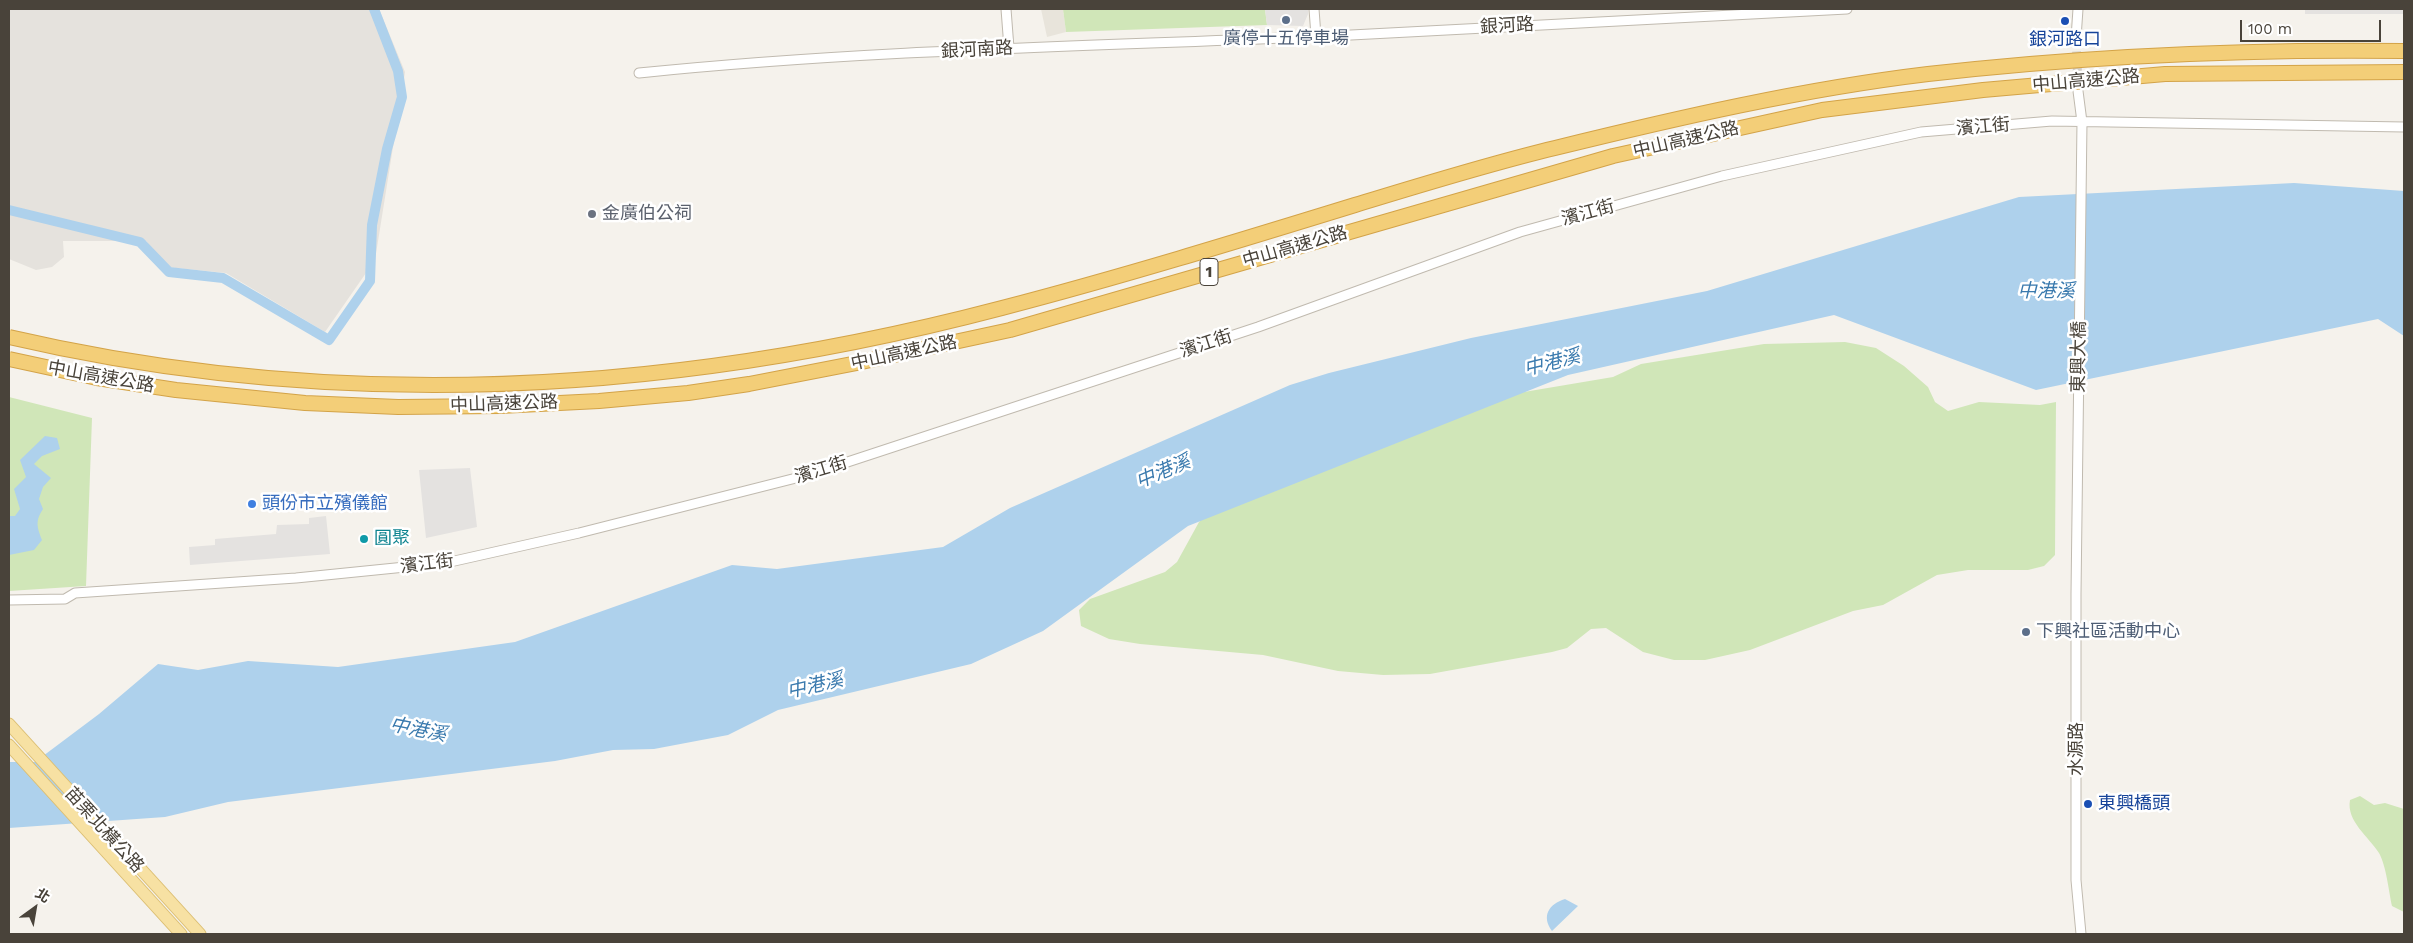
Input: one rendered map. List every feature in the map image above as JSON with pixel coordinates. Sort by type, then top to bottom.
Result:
[{"type":"highway","name":"中山高速公路","points":[[9,337],[113,358],[257,378],[408,386],[536,384],[636,377],[746,362],[843,345],[998,310],[1550,149],[1680,119],[1820,91],[1924,75],[2117,57],[2293,50],[2404,51]]},
{"type":"highway","name":"中山高速公路","points":[[9,359],[97,378],[176,390],[305,403],[398,407],[500,406],[599,401],[688,393],[857,364],[1010,330],[1613,156],[1822,110],[1983,90],[2165,74],[2404,72]]},
{"type":"main road","name":"苗栗北橫公路","points":[[9,724],[200,934]]},
{"type":"main road","name":"苗栗北橫公路","points":[[9,745],[181,934]]},
{"type":"street","points":[[1006,9],[1009,48]]},
{"type":"street","points":[[1314,9],[1316,36]]},
{"type":"street","name":"銀河路","points":[[1316,36],[1847,9]]},
{"type":"street","points":[[2076,38],[2078,9]]},
{"type":"street","name":"銀河南路","points":[[639,73],[743,62],[1009,48],[1316,36]]},
{"type":"street","name":"東興大橋","points":[[2076,593],[2082,122],[2078,91]]},
{"type":"street","name":"濱江街","points":[[9,600],[65,599],[75,594],[296,578],[425,565],[450,562],[579,533],[808,475],[1258,327],[1520,232],[1704,181],[1921,132],[2052,121],[2404,127]]},
{"type":"street","name":"水源路","points":[[2076,593],[2076,880],[2081,934]]},
{"type":"shaded area","points":[[9,9],[379,9],[405,72],[375,260],[325,332],[226,273],[166,267],[146,241],[63,241],[64,257],[52,267],[36,270],[9,259]]},
{"type":"shaded area","points":[[1041,9],[1063,9],[1066,32],[1047,37]]},
{"type":"shaded area","name":"廣停十五停車場","points":[[1265,9],[1308,9],[1308,14],[1303,26],[1267,25]]},
{"type":"shaded area","points":[[2305,9],[2404,9],[2404,14],[2305,14]]},
{"type":"shaded area","points":[[470,468],[477,527],[426,538],[419,470]]},
{"type":"shaded area","points":[[326,516],[330,554],[190,565],[189,547],[215,545],[215,539],[276,534],[277,525],[309,524],[309,518]]},
{"type":"green space","points":[[1063,9],[1265,9],[1267,25],[1066,32]]},
{"type":"green space","points":[[1845,342],[1876,348],[1904,366],[1928,387],[1935,402],[1948,411],[1979,402],[2040,405],[2056,402],[2055,555],[2044,566],[2028,570],[1968,570],[1937,575],[1883,605],[1853,611],[1750,650],[1705,660],[1674,660],[1643,652],[1606,628],[1591,629],[1567,648],[1552,652],[1430,674],[1383,675],[1338,671],[1263,655],[1140,644],[1109,639],[1081,626],[1079,610],[1090,599],[1165,572],[1177,562],[1199,522],[1221,502],[1518,393],[1613,377],[1641,364],[1764,344]]},
{"type":"green space","points":[[9,397],[92,418],[86,586],[9,591]]},
{"type":"green space","points":[[2360,796],[2374,805],[2385,803],[2404,809],[2404,912],[2392,906],[2385,871],[2379,853],[2351,815],[2350,800]]},
{"type":"water","name":"中港溪","points":[[2294,183],[2404,191],[2404,336],[2378,319],[2036,390],[1834,315],[1568,375],[1188,526],[1043,631],[971,664],[778,710],[728,735],[654,749],[613,750],[555,761],[228,802],[165,817],[9,828],[9,762],[35,762],[99,714],[158,664],[198,670],[248,661],[338,667],[515,642],[732,565],[777,569],[943,547],[1010,508],[1290,385],[1329,373],[1471,338],[1707,291],[2019,197]]},
{"type":"water","points":[[45,436],[57,438],[60,449],[42,456],[34,464],[51,478],[43,487],[39,499],[43,509],[38,524],[42,540],[34,550],[9,555],[9,516],[15,516],[20,509],[14,489],[26,477],[20,460]]},
{"type":"water","points":[[1565,899],[1578,906],[1552,931],[1547,920],[1548,911],[1559,901]]},
{"type":"waterway","points":[[9,210],[140,242],[169,272],[223,278],[329,340],[370,281],[372,225],[387,149],[402,97],[398,71],[374,9]]},
{"type":"tunnel","points":[[2076,38],[2078,85]]},
{"type":"place","name":"廣停十五停車場","points":[[1286,20]]},
{"type":"place","name":"銀河路口","points":[[2065,21]]},
{"type":"place","name":"金廣伯公祠","points":[[592,214]]},
{"type":"place","name":"頭份市立殯儀館","points":[[252,504]]},
{"type":"place","name":"圓聚","points":[[364,539]]},
{"type":"place","name":"下興社區活動中心","points":[[2026,632]]},
{"type":"place","name":"東興橋頭","points":[[2088,804]]}]
